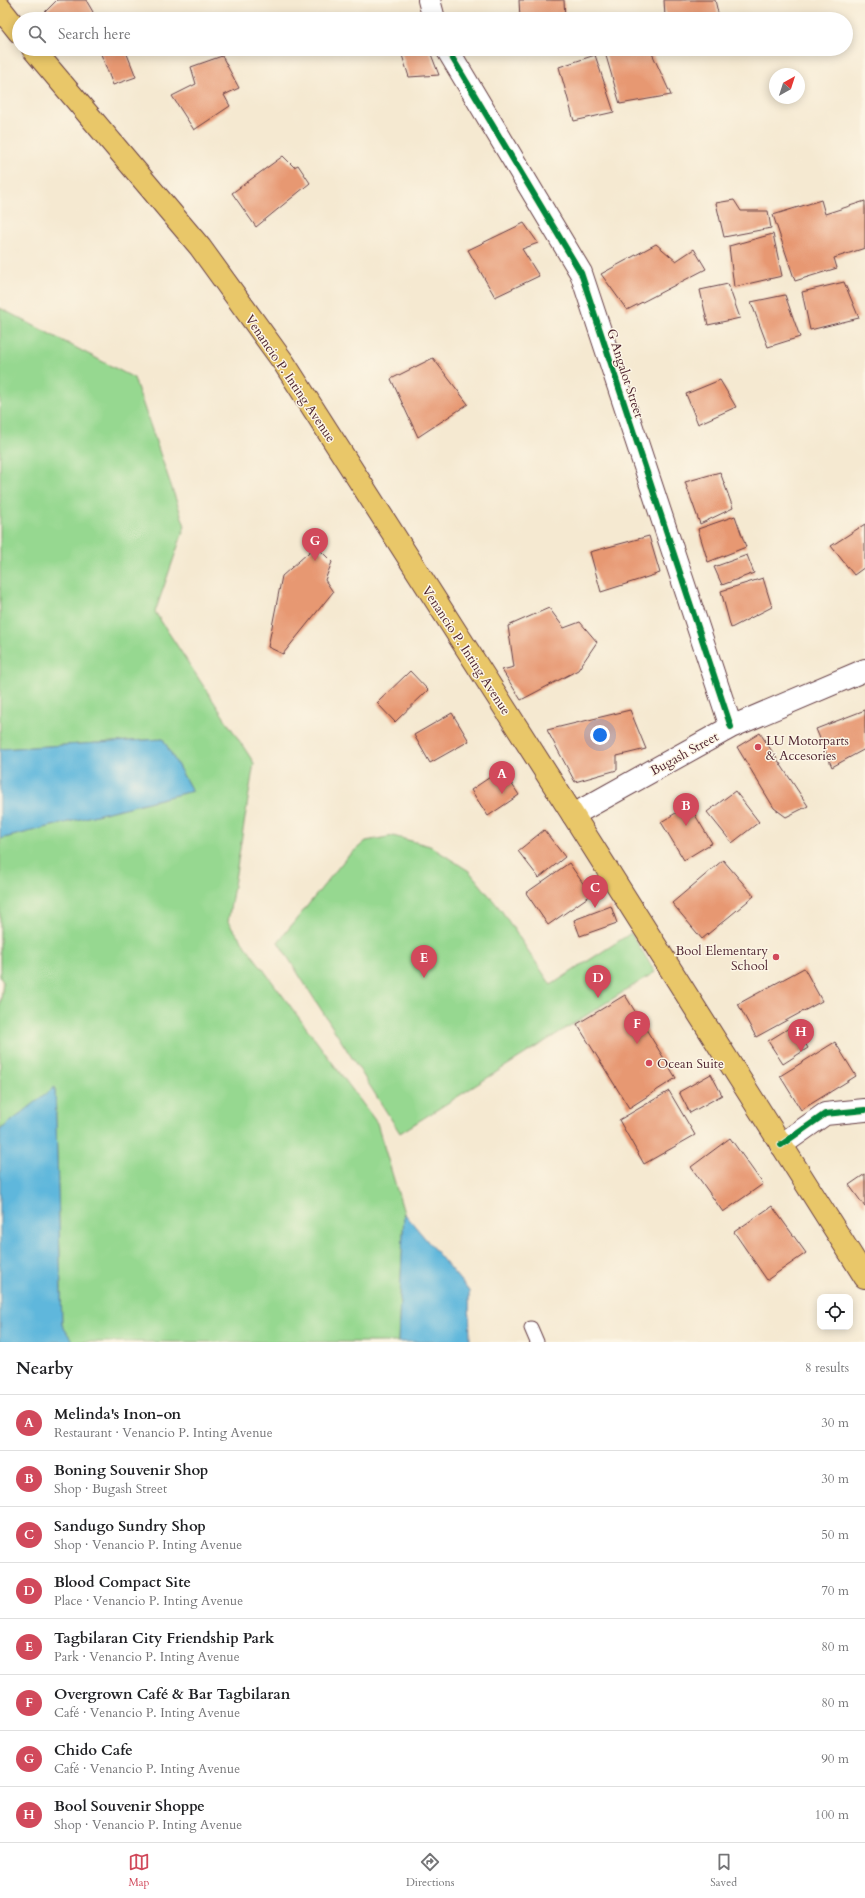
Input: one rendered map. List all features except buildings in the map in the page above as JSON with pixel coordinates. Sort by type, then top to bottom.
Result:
[{"type":"main road","points":[[0,8],[12,23]]},
{"type":"main road","name":"Venancio P. Inting Avenue","points":[[39,56],[200,247],[284,364],[573,815],[865,1277]]},
{"type":"street","points":[[429,0],[432,12]]},
{"type":"street","name":"G Angalot Street","points":[[451,56],[581,273],[731,727]]},
{"type":"street","name":"Bugash Street","points":[[573,815],[731,727],[865,670]]},
{"type":"street","points":[[781,1144],[825,1114],[865,1110]]},
{"type":"lane","points":[[531,1328],[537,1342]]},
{"type":"green space","points":[[0,308],[134,378],[185,526],[155,612],[254,763],[228,922],[377,1123],[404,1213],[398,1342],[73,1342],[62,1325],[55,1088],[0,1130],[0,1007],[3,982],[0,976],[0,839],[192,791],[163,739],[0,749]]},
{"type":"green space","points":[[393,836],[430,846],[469,871],[501,910],[551,985],[631,933],[655,972],[400,1133],[278,942],[346,858],[366,841]]},
{"type":"water","points":[[163,739],[192,791],[0,839],[0,749]]},
{"type":"water","points":[[55,1087],[62,1325],[73,1342],[0,1342],[0,1130]]},
{"type":"water","points":[[404,1213],[469,1291],[470,1342],[398,1342]]},
{"type":"cycle path","points":[[451,56],[581,273],[731,727]]},
{"type":"cycle path","points":[[781,1145],[825,1114],[865,1110]]},
{"type":"place","name":"Chido Cafe","points":[[315,561]]},
{"type":"place","name":"LU Motorparts & Accesories","points":[[758,747]]},
{"type":"place","name":"Melinda's Inon-on","points":[[502,794]]},
{"type":"place","name":"Boning Souvenir Shop","points":[[686,826]]},
{"type":"place","name":"Sandugo Sundry Shop","points":[[595,908]]},
{"type":"place","name":"Bool Elementary School","points":[[776,957]]},
{"type":"place","name":"Tagbilaran City Friendship Park","points":[[424,978]]},
{"type":"place","name":"Blood Compact Site","points":[[598,998]]},
{"type":"place","name":"Overgrown Café & Bar Tagbilaran","points":[[637,1044]]},
{"type":"place","name":"Bool Souvenir Shoppe","points":[[801,1052]]},
{"type":"place","name":"Ocean Suite","points":[[649,1063]]}]
